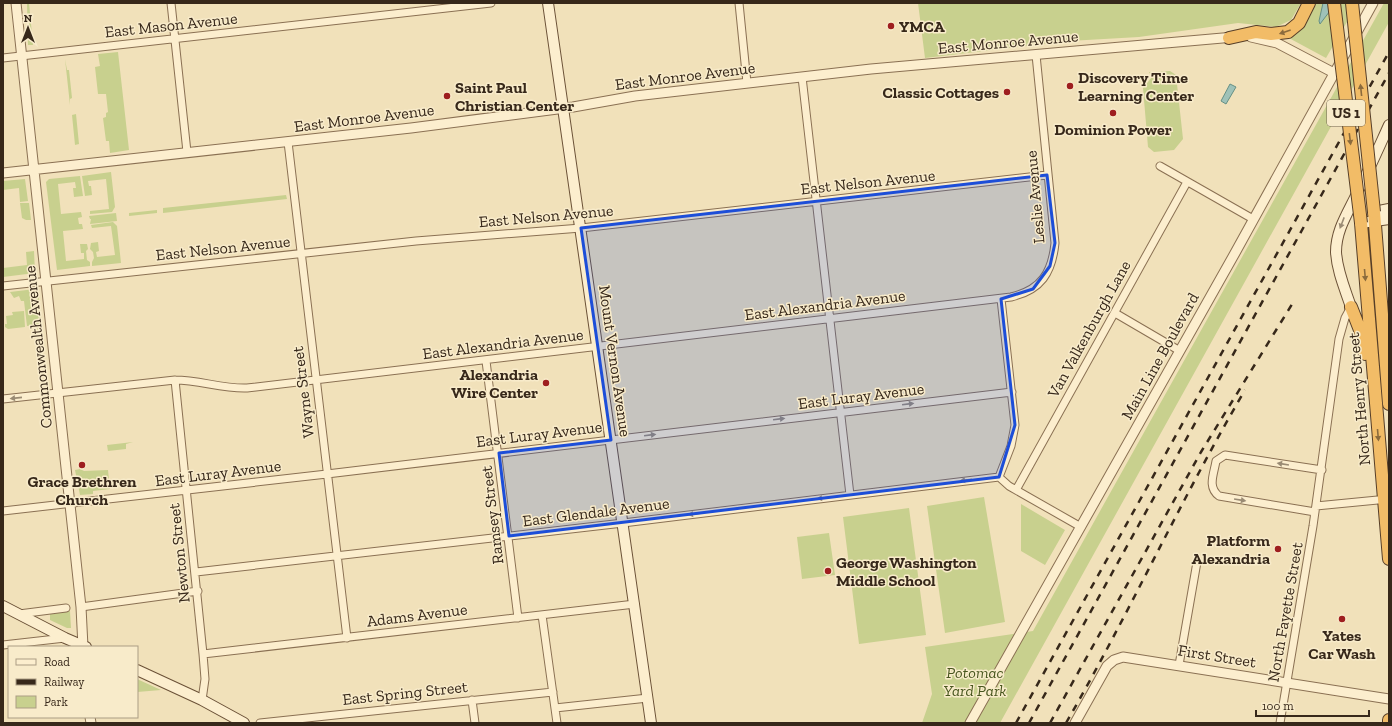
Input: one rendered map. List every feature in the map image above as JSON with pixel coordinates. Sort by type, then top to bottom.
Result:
[{"type":"highway","points":[[1228,38],[1256,32],[1271,34],[1288,32],[1298,23],[1309,3]]},
{"type":"highway","name":"US 1","points":[[1334,3],[1361,223]]},
{"type":"highway","name":"US 1","points":[[1352,3],[1375,217]]},
{"type":"highway","name":"North Henry Street","points":[[1375,217],[1389,404]]},
{"type":"highway","name":"North Henry Street","points":[[1361,223],[1374,396],[1386,499],[1389,559]]},
{"type":"highway","points":[[1351,307],[1361,336],[1374,396]]},
{"type":"main road","name":"Mount Vernon Avenue","points":[[548,3],[651,723]]},
{"type":"main road","points":[[1351,307],[1339,273],[1336,250],[1337,238],[1345,214],[1356,196],[1389,125]]},
{"type":"main road","points":[[1361,223],[1375,217],[1389,208]]},
{"type":"main road","points":[[1375,217],[1389,219]]},
{"type":"main road","points":[[3,606],[82,646]]},
{"type":"main road","points":[[138,670],[202,700],[244,723]]},
{"type":"street","name":"Commonwealth Avenue","points":[[16,3],[84,646]]},
{"type":"street","name":"Commonwealth Avenue","points":[[20,44],[21,3]]},
{"type":"street","points":[[171,3],[187,152]]},
{"type":"street","name":"East Mason Avenue","points":[[3,58],[491,3]]},
{"type":"street","points":[[739,3],[747,83]]},
{"type":"street","name":"Main Line Boulevard","points":[[970,723],[1082,527],[1373,3]]},
{"type":"street","name":"East Monroe Avenue","points":[[3,174],[187,152],[288,142],[563,108],[635,96],[747,83],[913,65],[1228,38],[1244,37],[1271,41],[1334,73]]},
{"type":"street","name":"Leslie Avenue","points":[[1001,299],[1018,296],[1033,289],[1041,282],[1050,266],[1055,244],[1036,55]]},
{"type":"street","points":[[802,77],[850,495]]},
{"type":"street","name":"Wayne Street","points":[[288,142],[347,638]]},
{"type":"street","points":[[1160,166],[1253,219]]},
{"type":"street","name":"East Nelson Avenue","points":[[3,286],[416,241],[581,228],[1047,175]]},
{"type":"street","name":"Van Valkenburgh Lane","points":[[1016,490],[1188,182]]},
{"type":"street","points":[[1001,299],[1012,392],[1015,432],[1000,474],[1016,490],[1082,527]]},
{"type":"street","name":"East Alexandria Avenue","points":[[3,399],[175,380],[192,380],[225,388],[236,389],[316,381],[829,318],[1001,299]]},
{"type":"street","name":"North Fayette Street","points":[[1280,723],[1322,470],[1339,339],[1345,318],[1351,307]]},
{"type":"street","points":[[1115,313],[1180,350]]},
{"type":"street","name":"Ramsey Street","points":[[486,361],[499,453],[518,618]]},
{"type":"street","name":"Newton Street","points":[[175,380],[198,591],[205,679],[202,700]]},
{"type":"street","name":"East Luray Avenue","points":[[3,511],[187,491],[1012,392]]},
{"type":"street","points":[[1322,470],[1225,456],[1216,461],[1211,486],[1214,492],[1219,496],[1316,509],[1386,499]]},
{"type":"street","name":"East Glendale Avenue","points":[[196,572],[623,523],[850,495],[1000,474]]},
{"type":"street","points":[[1179,665],[1197,562]]},
{"type":"street","points":[[81,607],[198,591]]},
{"type":"street","name":"Adams Avenue","points":[[203,654],[635,604]]},
{"type":"street","points":[[19,614],[66,608]]},
{"type":"street","points":[[542,615],[557,723]]},
{"type":"street","points":[[3,645],[65,638]]},
{"type":"street","name":"First Street","points":[[1075,723],[1104,671],[1114,660],[1130,657],[1389,699]]},
{"type":"street","name":"East Spring Street","points":[[260,723],[553,692]]},
{"type":"street","points":[[555,708],[648,698]]},
{"type":"street","points":[[472,700],[475,723]]},
{"type":"highlighted area","points":[[1047,175],[1055,243],[1050,266],[1033,289],[1001,299],[1015,425],[999,477],[509,536],[499,453],[611,440],[581,228]]},
{"type":"green space","points":[[27,3],[29,3],[33,45],[28,45]]},
{"type":"green space","points":[[918,3],[1301,3],[1291,20],[1276,27],[1238,23],[1139,37],[1069,41],[925,58]]},
{"type":"green space","points":[[1312,3],[1358,3],[1326,58],[1287,37]]},
{"type":"green space","name":"Potomac Yard Park","points":[[1384,3],[1389,3],[1389,22],[1000,723],[922,723],[932,694],[925,647],[1033,631]]},
{"type":"green space","points":[[118,52],[129,150],[110,153],[109,141],[106,141],[103,118],[106,117],[106,113],[108,112],[106,94],[98,94],[95,67],[100,66],[98,54]]},
{"type":"green space","points":[[65,59],[67,70],[69,70],[72,98],[70,99],[70,105]]},
{"type":"green space","points":[[1170,71],[1176,75],[1183,139],[1174,150],[1154,152],[1148,147],[1143,88],[1152,77],[1149,72]]},
{"type":"green space","points":[[76,114],[79,144],[75,145],[72,115]]},
{"type":"green space","points":[[111,172],[115,207],[112,212],[90,214],[90,211],[109,209],[106,179],[88,181],[89,186],[91,186],[92,195],[85,196],[82,176]]},
{"type":"green space","points":[[80,176],[83,196],[74,197],[73,188],[76,188],[75,182],[58,184],[61,214],[81,212],[82,217],[78,218],[79,224],[82,224],[83,229],[63,231],[66,261],[84,259],[84,253],[81,253],[80,244],[87,244],[87,260],[90,262],[90,266],[57,270],[46,182],[49,179]]},
{"type":"green space","points":[[25,179],[28,201],[20,202],[19,188],[3,190],[3,181]]},
{"type":"green space","points":[[286,195],[287,199],[163,213],[163,208]]},
{"type":"green space","points":[[20,203],[29,203],[31,220],[22,218]]},
{"type":"green space","points":[[157,210],[157,213],[129,216],[129,213]]},
{"type":"green space","points":[[116,213],[117,221],[90,224],[91,219],[89,216]]},
{"type":"green space","points":[[113,222],[117,226],[121,263],[92,266],[94,258],[93,252],[90,249],[91,243],[98,242],[99,251],[96,252],[97,257],[115,255],[111,226],[92,228],[91,225]]},
{"type":"green space","points":[[34,251],[35,273],[3,277],[3,268],[27,265],[26,252]]},
{"type":"green space","points":[[35,289],[38,292],[43,332],[38,333],[37,325],[27,326],[24,301],[21,301],[19,296],[14,298],[10,292]]},
{"type":"green space","points":[[24,311],[25,327],[8,329],[5,327],[5,324],[7,324],[6,316],[13,315],[12,312]]},
{"type":"green space","points":[[133,442],[126,444],[126,449],[108,451],[107,445]]},
{"type":"green space","points":[[80,469],[84,471],[108,470],[110,489],[93,491],[93,494],[80,495],[75,470]]},
{"type":"green space","points":[[984,497],[1005,622],[945,633],[927,506]]},
{"type":"green space","points":[[1021,504],[1065,530],[1045,565],[1021,551]]},
{"type":"green space","points":[[909,508],[926,635],[859,644],[843,517]]},
{"type":"green space","points":[[829,533],[835,575],[802,579],[797,537]]},
{"type":"green space","points":[[70,611],[71,628],[67,628],[50,620],[50,614]]},
{"type":"green space","points":[[138,679],[161,690],[138,692]]},
{"type":"water","points":[[1323,3],[1336,3],[1320,24],[1319,21]]},
{"type":"water","points":[[1230,84],[1236,87],[1226,104],[1221,101]]},
{"type":"railway","points":[[1016,723],[1389,52]]},
{"type":"railway","points":[[1029,723],[1389,73]]},
{"type":"railway","points":[[1050,723],[1201,452],[1294,301]]},
{"type":"railway","points":[[1066,723],[1112,640],[1199,473],[1245,390]]},
{"type":"place","name":"YMCA","points":[[891,26]]},
{"type":"place","name":"Discovery Time Learning Center","points":[[1070,86]]},
{"type":"place","name":"Classic Cottages","points":[[1007,92]]},
{"type":"place","name":"Saint Paul Christian Center","points":[[447,96]]},
{"type":"place","name":"Dominion Power","points":[[1113,113]]},
{"type":"place","name":"Alexandria Wire Center","points":[[546,383]]},
{"type":"place","name":"Grace Brethren Church","points":[[82,465]]},
{"type":"place","name":"Platform Alexandria","points":[[1278,549]]},
{"type":"place","name":"George Washington Middle School","points":[[828,571]]},
{"type":"place","name":"Yates Car Wash","points":[[1342,619]]}]
